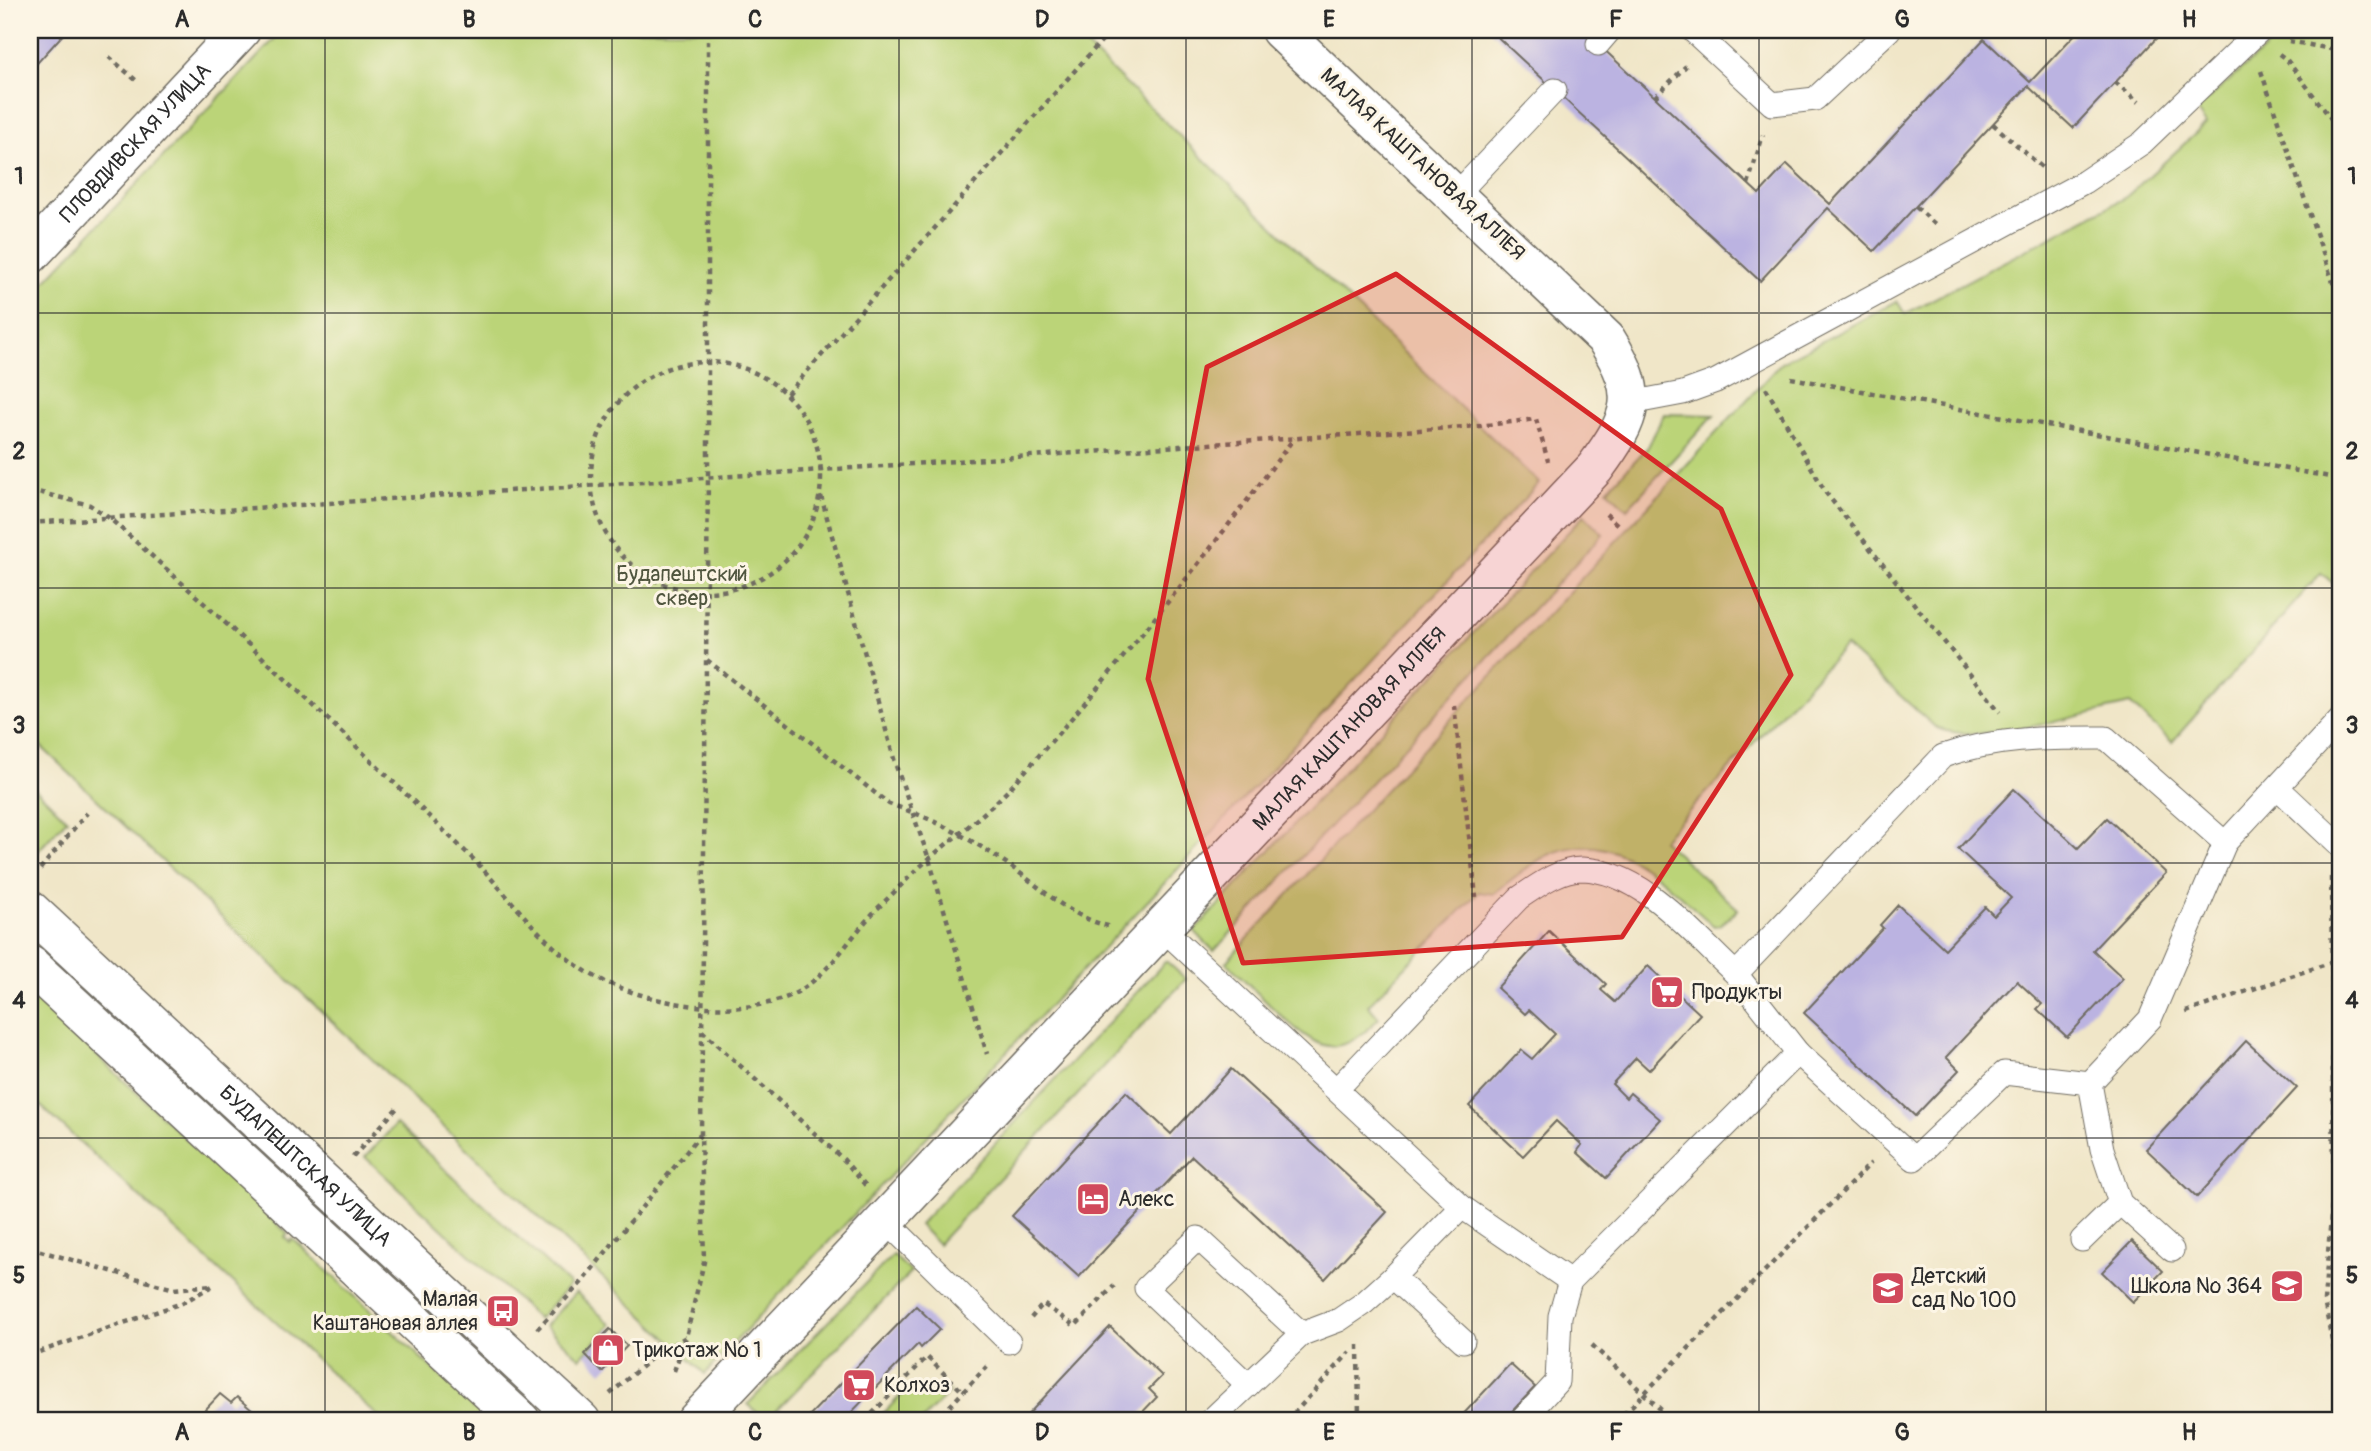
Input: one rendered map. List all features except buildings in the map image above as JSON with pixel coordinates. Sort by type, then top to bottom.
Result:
[{"type":"street","name":"ПЛОВДИВСКАЯ УЛИЦА","points":[[30,255],[242,30]]},
{"type":"street","name":"МАЛАЯ КАШТАНОВАЯ АЛЛЕЯ","points":[[696,1421],[879,1208],[1161,927],[1595,468],[1621,432],[1627,386],[1606,339],[1280,30]]},
{"type":"street","name":"БУДАПЕШТСКАЯ УЛИЦА","points":[[30,910],[592,1411]]},
{"type":"street","name":"БУДАПЕШТСКАЯ УЛИЦА","points":[[30,965],[521,1421]]},
{"type":"lane","points":[[1700,37],[1772,104],[1815,99],[1873,34]]},
{"type":"lane","points":[[1627,386],[1683,393],[1717,381],[2068,190],[2142,143],[2264,35]]},
{"type":"lane","points":[[1456,195],[1555,90]]},
{"type":"lane","points":[[2090,1083],[2150,1019],[2225,844],[2341,718]]},
{"type":"lane","points":[[1736,974],[1943,756],[1962,749],[2021,738],[2106,738],[2225,844]]},
{"type":"lane","points":[[2278,788],[2336,842]]},
{"type":"lane","points":[[1337,1089],[1519,898],[1552,876],[1581,869],[1618,877],[1650,896],[1736,974],[1798,1053],[1914,1159],[2004,1073],[2090,1083]]},
{"type":"lane","points":[[1161,927],[1462,1207],[1570,1281]]},
{"type":"lane","points":[[1521,1421],[1557,1382],[1560,1316],[1570,1281],[1798,1053]]},
{"type":"lane","points":[[2090,1083],[2102,1149],[2120,1203],[2172,1250]]},
{"type":"lane","points":[[2082,1240],[2120,1203]]},
{"type":"lane","points":[[1210,1421],[1302,1334],[1339,1320],[1393,1277],[1462,1207]]},
{"type":"lane","points":[[879,1208],[1009,1342]]},
{"type":"lane","points":[[1248,1385],[1146,1288],[1198,1238],[1302,1334]]},
{"type":"lane","points":[[1393,1277],[1463,1341]]},
{"type":"path","points":[[674,1371],[686,1337],[704,1262],[701,1133],[707,659],[708,30]]},
{"type":"path","points":[[787,394],[1111,30]]},
{"type":"path","points":[[2341,51],[2264,35],[2262,74],[2341,306]]},
{"type":"path","points":[[1655,97],[1700,37]]},
{"type":"path","points":[[2274,51],[2287,60],[2341,132]]},
{"type":"path","points":[[1748,184],[1772,104]]},
{"type":"path","points":[[1993,124],[2068,190]]},
{"type":"path","points":[[707,361],[750,370],[787,394],[805,416],[817,442],[822,470],[821,495],[807,533],[782,565],[760,580],[734,590],[707,593],[673,589],[641,574],[615,550],[597,520],[590,486],[593,448],[609,413],[635,385],[669,367],[707,361]]},
{"type":"path","points":[[1780,376],[2341,479]]},
{"type":"path","points":[[1769,392],[1826,493],[2008,722]]},
{"type":"path","points":[[30,523],[1294,439],[1536,419],[1548,460],[1557,469]]},
{"type":"path","points":[[30,490],[90,505],[108,517],[218,614],[484,868],[536,932],[593,975],[638,995],[727,1009],[760,1005],[787,997],[811,982],[832,962],[864,922],[1017,779],[1232,522],[1294,439]]},
{"type":"path","points":[[821,495],[893,752],[929,859],[990,1064]]},
{"type":"path","points":[[1599,507],[1619,526]]},
{"type":"path","points":[[707,659],[889,804],[912,811],[959,835],[1015,870],[1065,909],[1093,923],[1114,928]]},
{"type":"path","points":[[1454,705],[1476,894],[1487,931]]},
{"type":"path","points":[[40,869],[87,813]]},
{"type":"path","points":[[2336,842],[2333,1193],[2324,1301],[2341,1385]]},
{"type":"path","points":[[2150,1019],[2189,1011],[2341,959]]},
{"type":"path","points":[[702,1030],[844,1160],[879,1208]]},
{"type":"path","points":[[352,1158],[397,1108]]},
{"type":"path","points":[[536,1329],[580,1283],[701,1133]]},
{"type":"path","points":[[1617,1421],[1894,1140]]},
{"type":"path","points":[[2333,1193],[2341,1190]]},
{"type":"path","points":[[30,1248],[174,1289],[214,1285],[181,1303],[30,1355]]},
{"type":"path","points":[[936,1421],[1043,1304],[1075,1326],[1115,1285],[1146,1288]]},
{"type":"path","points":[[1560,1316],[1673,1421]]},
{"type":"path","points":[[592,1411],[656,1354],[686,1337]]},
{"type":"path","points":[[1358,1343],[1359,1421]]},
{"type":"path","points":[[865,1421],[927,1357],[964,1392]]},
{"type":"highlighted area","points":[[1396,274],[1721,509],[1791,675],[1622,937],[1243,963],[1148,679],[1207,367]]},
{"type":"green space","name":"Будапештский сквер","points":[[283,30],[1070,30],[1539,483],[705,1374],[30,736],[30,297]]},
{"type":"green space","points":[[2286,30],[2341,30],[2341,590],[2321,573],[2172,742],[2130,704],[2002,731],[1953,732],[1935,727],[1845,646],[1662,840],[1738,909],[1720,925],[1714,926],[1638,863],[1616,852],[1594,847],[1571,848],[1539,860],[1493,894],[1479,892],[1368,1005],[1379,1018],[1355,1039],[1332,1046],[1313,1041],[1301,1032],[1226,962],[1781,363],[1897,301],[1905,314],[2125,198],[2206,124],[2196,110]]},
{"type":"green space","points":[[1664,414],[1714,415],[1627,509],[1607,490],[1648,447]]},
{"type":"green space","points":[[1584,515],[1603,534],[1214,951],[1194,931]]},
{"type":"green space","points":[[30,784],[67,819],[37,852],[30,846]]},
{"type":"green space","points":[[1166,961],[1186,979],[938,1244],[919,1225]]},
{"type":"green space","points":[[30,993],[288,1234],[285,1237],[290,1242],[293,1239],[489,1421],[383,1421],[30,1096]]},
{"type":"green space","points":[[396,1124],[570,1285],[538,1319],[365,1157]]},
{"type":"green space","points":[[893,1255],[911,1272],[766,1421],[748,1404]]},
{"type":"green space","points":[[576,1292],[611,1325],[580,1358],[545,1326]]},
{"type":"green space","points":[[910,1386],[949,1392],[922,1421],[876,1421]]},
{"type":"place","name":"Продукты","points":[[1667,992]]},
{"type":"place","name":"Алекс","points":[[1093,1199]]},
{"type":"place","name":"Школа № 364","points":[[2287,1286]]},
{"type":"place","name":"Детский сад № 100","points":[[1888,1288]]},
{"type":"place","name":"Малая Каштановая аллея","points":[[503,1311]]},
{"type":"place","name":"Трикотаж № 1","points":[[608,1350]]},
{"type":"place","name":"Колхоз","points":[[859,1385]]}]
